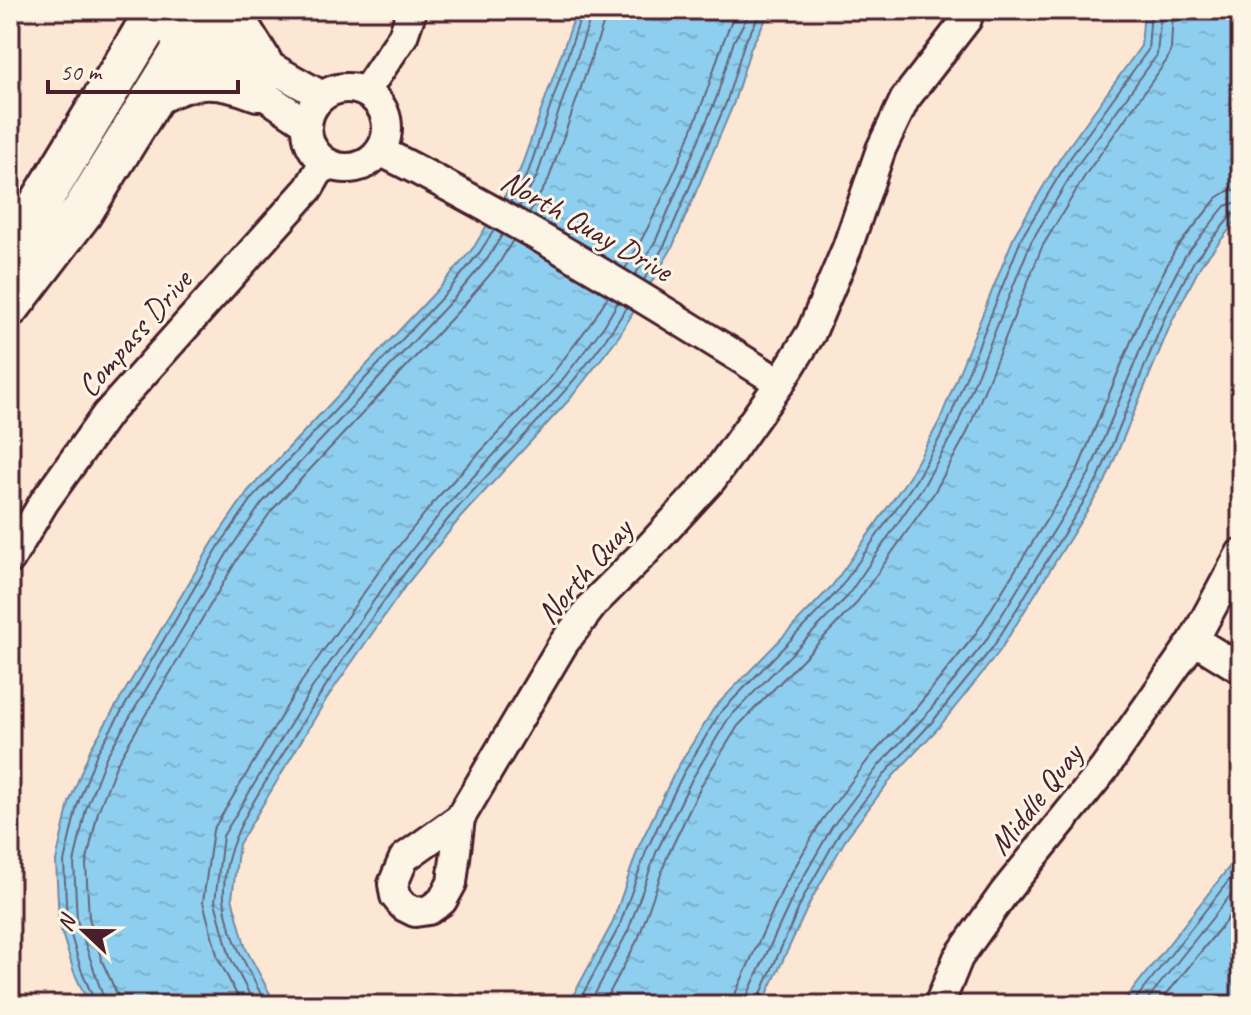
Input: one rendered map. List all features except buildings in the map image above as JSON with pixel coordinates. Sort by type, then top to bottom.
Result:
[{"type":"street","points":[[236,10],[260,76]]},
{"type":"street","points":[[365,92],[403,36],[412,10]]},
{"type":"street","name":"North Quay","points":[[460,818],[563,644],[595,602],[712,479],[780,383],[811,333],[847,248],[881,149],[905,99],[967,19]]},
{"type":"street","points":[[178,20],[260,76],[306,123]]},
{"type":"street","points":[[10,306],[82,212],[156,94],[178,20]]},
{"type":"street","points":[[10,253],[178,20]]},
{"type":"street","points":[[156,94],[169,87],[212,77],[232,81],[260,76],[322,96]]},
{"type":"street","points":[[338,88],[357,88],[376,100],[384,111],[386,138],[380,151],[369,162],[354,168],[338,168],[324,162],[310,145],[306,123],[311,108],[322,96],[338,88]]},
{"type":"street","name":"North Quay Drive","points":[[380,151],[469,195],[671,314],[780,383]]},
{"type":"street","name":"Compass Drive","points":[[10,559],[44,502],[107,414],[309,188],[324,162]]},
{"type":"street","name":"Middle Quay","points":[[939,1005],[958,958],[1004,893],[1104,769],[1194,640],[1241,553]]},
{"type":"street","points":[[1194,640],[1241,669]]},
{"type":"water","points":[[577,10],[771,10],[751,47],[733,105],[672,248],[619,336],[569,400],[460,518],[406,585],[327,698],[239,844],[232,898],[246,949],[276,1005],[89,1005],[74,972],[59,923],[56,861],[69,803],[90,750],[213,542],[248,491],[474,247],[520,170]]},
{"type":"water","points":[[1144,10],[1241,10],[1241,215],[1201,265],[1172,321],[1105,482],[999,652],[939,727],[894,775],[847,837],[811,900],[762,1005],[568,1005],[612,924],[639,846],[676,770],[714,708],[832,586],[909,477],[939,422],[1015,234],[1061,157],[1141,46]]},
{"type":"water","points":[[1241,852],[1241,1005],[1121,1005]]}]
